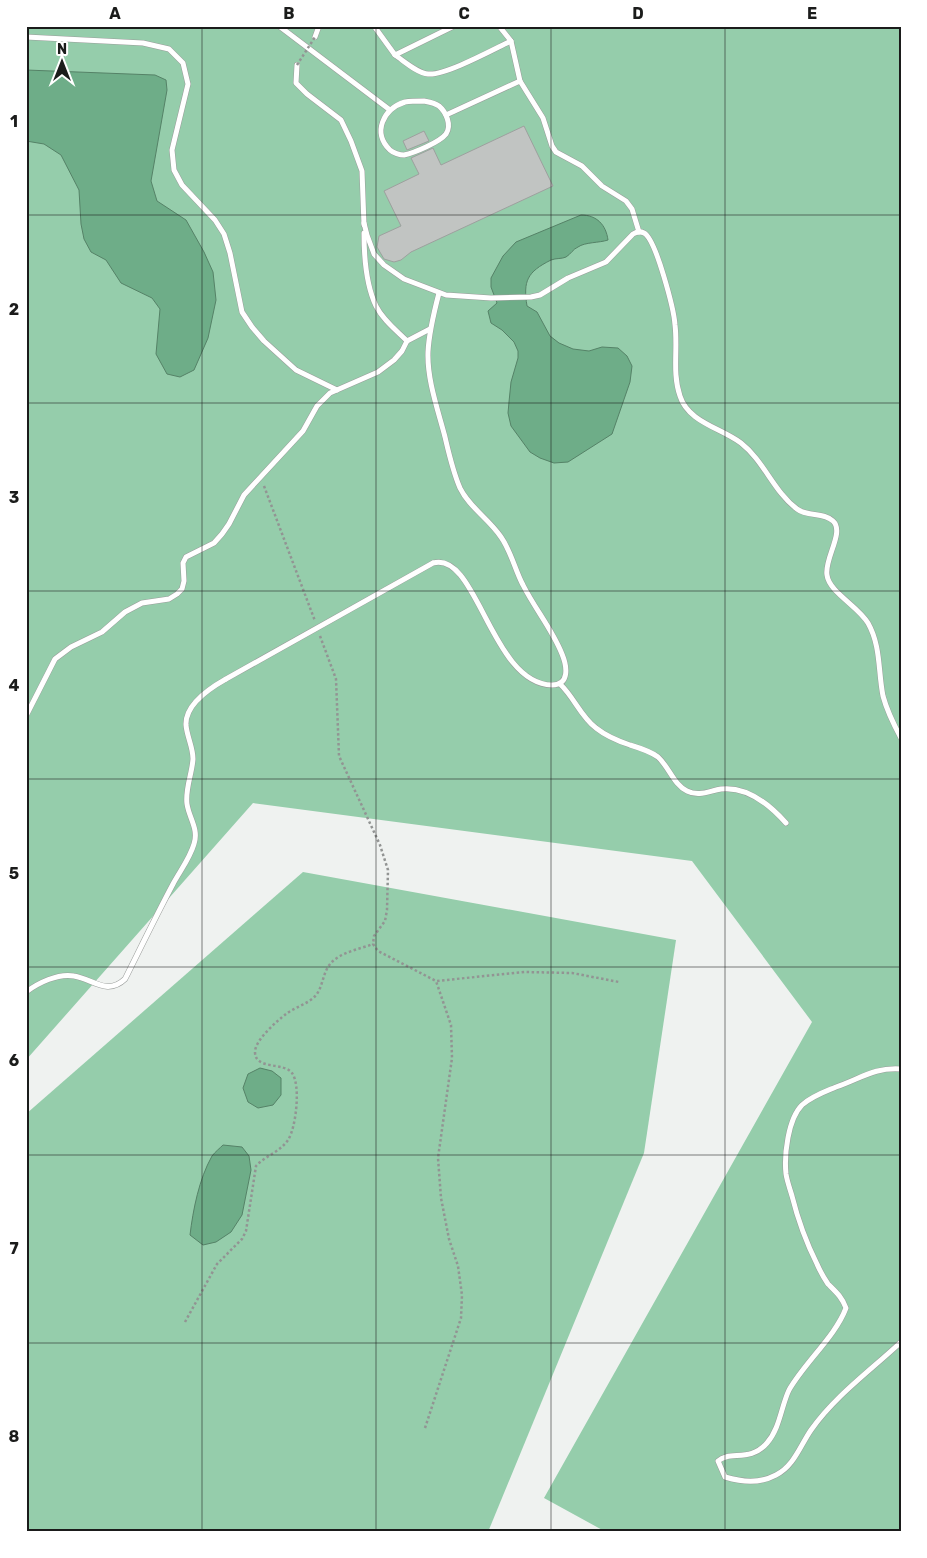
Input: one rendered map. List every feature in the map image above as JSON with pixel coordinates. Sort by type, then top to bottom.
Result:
[{"type":"lane","points":[[279,26],[390,110]]},
{"type":"lane","points":[[315,37],[319,26]]},
{"type":"lane","points":[[374,26],[395,55],[427,74],[440,74],[511,41]]},
{"type":"lane","points":[[395,55],[454,26]]},
{"type":"lane","points":[[499,26],[511,41],[520,81],[543,118],[552,146],[556,152],[582,166],[602,186],[626,201],[632,209],[639,232]]},
{"type":"lane","points":[[26,37],[143,43],[169,49],[183,63],[188,84],[172,150],[174,170],[182,185],[215,220],[224,234],[230,253],[242,312],[252,327],[264,341],[296,370],[337,390]]},
{"type":"lane","points":[[297,65],[296,83],[341,120],[351,141],[362,170],[364,242],[371,292],[376,307],[407,341]]},
{"type":"lane","points":[[446,115],[520,81]]},
{"type":"lane","points":[[424,101],[438,105],[446,115],[448,125],[446,134],[434,143],[403,155],[392,152],[382,140],[381,124],[390,110],[405,102],[424,101]]},
{"type":"lane","points":[[364,223],[374,254],[384,265],[404,278],[446,295],[491,298],[531,297],[540,294],[568,278],[606,262],[616,254],[633,234],[644,233],[658,258],[673,309],[676,327],[676,383],[682,402],[689,412],[697,418],[740,443],[750,452],[787,501],[799,511],[834,521],[837,528],[836,537],[828,559],[826,574],[833,587],[854,606],[867,622],[876,642],[883,696],[901,738]]},
{"type":"lane","points":[[26,992],[46,981],[63,976],[74,976],[112,987],[119,985],[125,979],[195,842],[194,823],[187,803],[186,793],[193,754],[186,725],[188,713],[211,687],[226,678],[433,563],[445,562],[463,577],[508,658],[522,673],[535,681],[550,685],[560,684],[564,681],[567,671],[558,642],[523,586],[502,539],[493,526],[465,497],[453,468],[432,386],[428,354],[430,328],[439,293]]},
{"type":"lane","points":[[26,716],[55,659],[71,647],[102,632],[125,612],[142,602],[169,600],[178,594],[182,589],[184,581],[183,563],[186,557],[214,543],[222,534],[244,494],[303,431],[317,406],[330,393],[378,372],[402,352],[407,341],[430,328]]},
{"type":"lane","points":[[560,684],[567,690],[595,728],[609,736],[657,756],[683,789],[700,794],[721,789],[733,789],[747,794],[774,809],[786,823]]},
{"type":"lane","points":[[901,1068],[870,1072],[816,1094],[802,1106],[792,1122],[787,1146],[786,1175],[793,1201],[802,1230],[817,1264],[827,1283],[843,1299],[846,1308],[842,1318],[789,1391],[778,1424],[767,1443],[747,1456],[722,1457],[718,1461],[724,1477],[742,1482],[758,1481],[776,1475],[788,1467],[811,1430],[842,1394],[901,1342]]},
{"type":"path","points":[[297,65],[315,37]]},
{"type":"path","points":[[260,475],[316,623]]},
{"type":"path","points":[[319,632],[336,679],[339,756],[380,844],[388,870],[385,921],[374,936],[373,944],[378,951],[436,981],[525,972],[572,973],[619,982]]},
{"type":"path","points":[[185,1322],[217,1264],[242,1239],[246,1231],[256,1166],[280,1149],[288,1139],[293,1128],[296,1092],[295,1079],[291,1071],[268,1065],[258,1060],[255,1053],[256,1046],[268,1030],[286,1014],[312,999],[321,989],[324,973],[332,962],[345,954],[373,944]]},
{"type":"path","points":[[425,1428],[461,1318],[462,1295],[458,1266],[447,1231],[438,1166],[452,1058],[451,1025],[436,981]]},
{"type":"shaded area","points":[[26,26],[901,26],[901,1532],[606,1532],[544,1498],[812,1022],[692,861],[253,803],[26,1060]]},
{"type":"shaded area","points":[[26,70],[155,75],[166,80],[167,90],[151,181],[157,201],[186,220],[204,252],[213,272],[216,300],[208,338],[194,370],[180,377],[167,374],[156,354],[160,309],[152,298],[121,283],[106,260],[91,252],[84,239],[81,224],[79,190],[61,155],[44,144],[26,141]]},
{"type":"shaded area","points":[[581,215],[587,215],[600,222],[603,225],[608,240],[581,245],[566,257],[543,264],[528,278],[526,290],[527,306],[537,312],[550,336],[559,343],[573,349],[589,351],[602,347],[618,348],[627,356],[632,366],[630,382],[612,434],[568,462],[554,463],[530,452],[511,426],[508,413],[509,402],[511,382],[518,358],[518,351],[514,342],[502,330],[491,323],[488,311],[497,303],[491,287],[491,278],[503,256],[516,242]]},
{"type":"shaded area","points":[[303,872],[676,940],[644,1153],[488,1532],[26,1532],[26,1114]]},
{"type":"shaded area","points":[[260,1068],[272,1071],[281,1078],[281,1095],[273,1105],[258,1108],[248,1102],[243,1088],[248,1074]]},
{"type":"shaded area","points":[[223,1145],[242,1147],[249,1156],[251,1170],[242,1215],[231,1232],[216,1242],[203,1245],[190,1235],[195,1205],[207,1165],[212,1156]]},
{"type":"building","points":[[524,126],[553,186],[411,252],[401,260],[394,262],[384,259],[377,247],[379,236],[401,226],[384,191],[419,174],[411,158],[433,148],[441,165]]},
{"type":"building","points":[[424,131],[429,141],[407,150],[403,141]]}]
